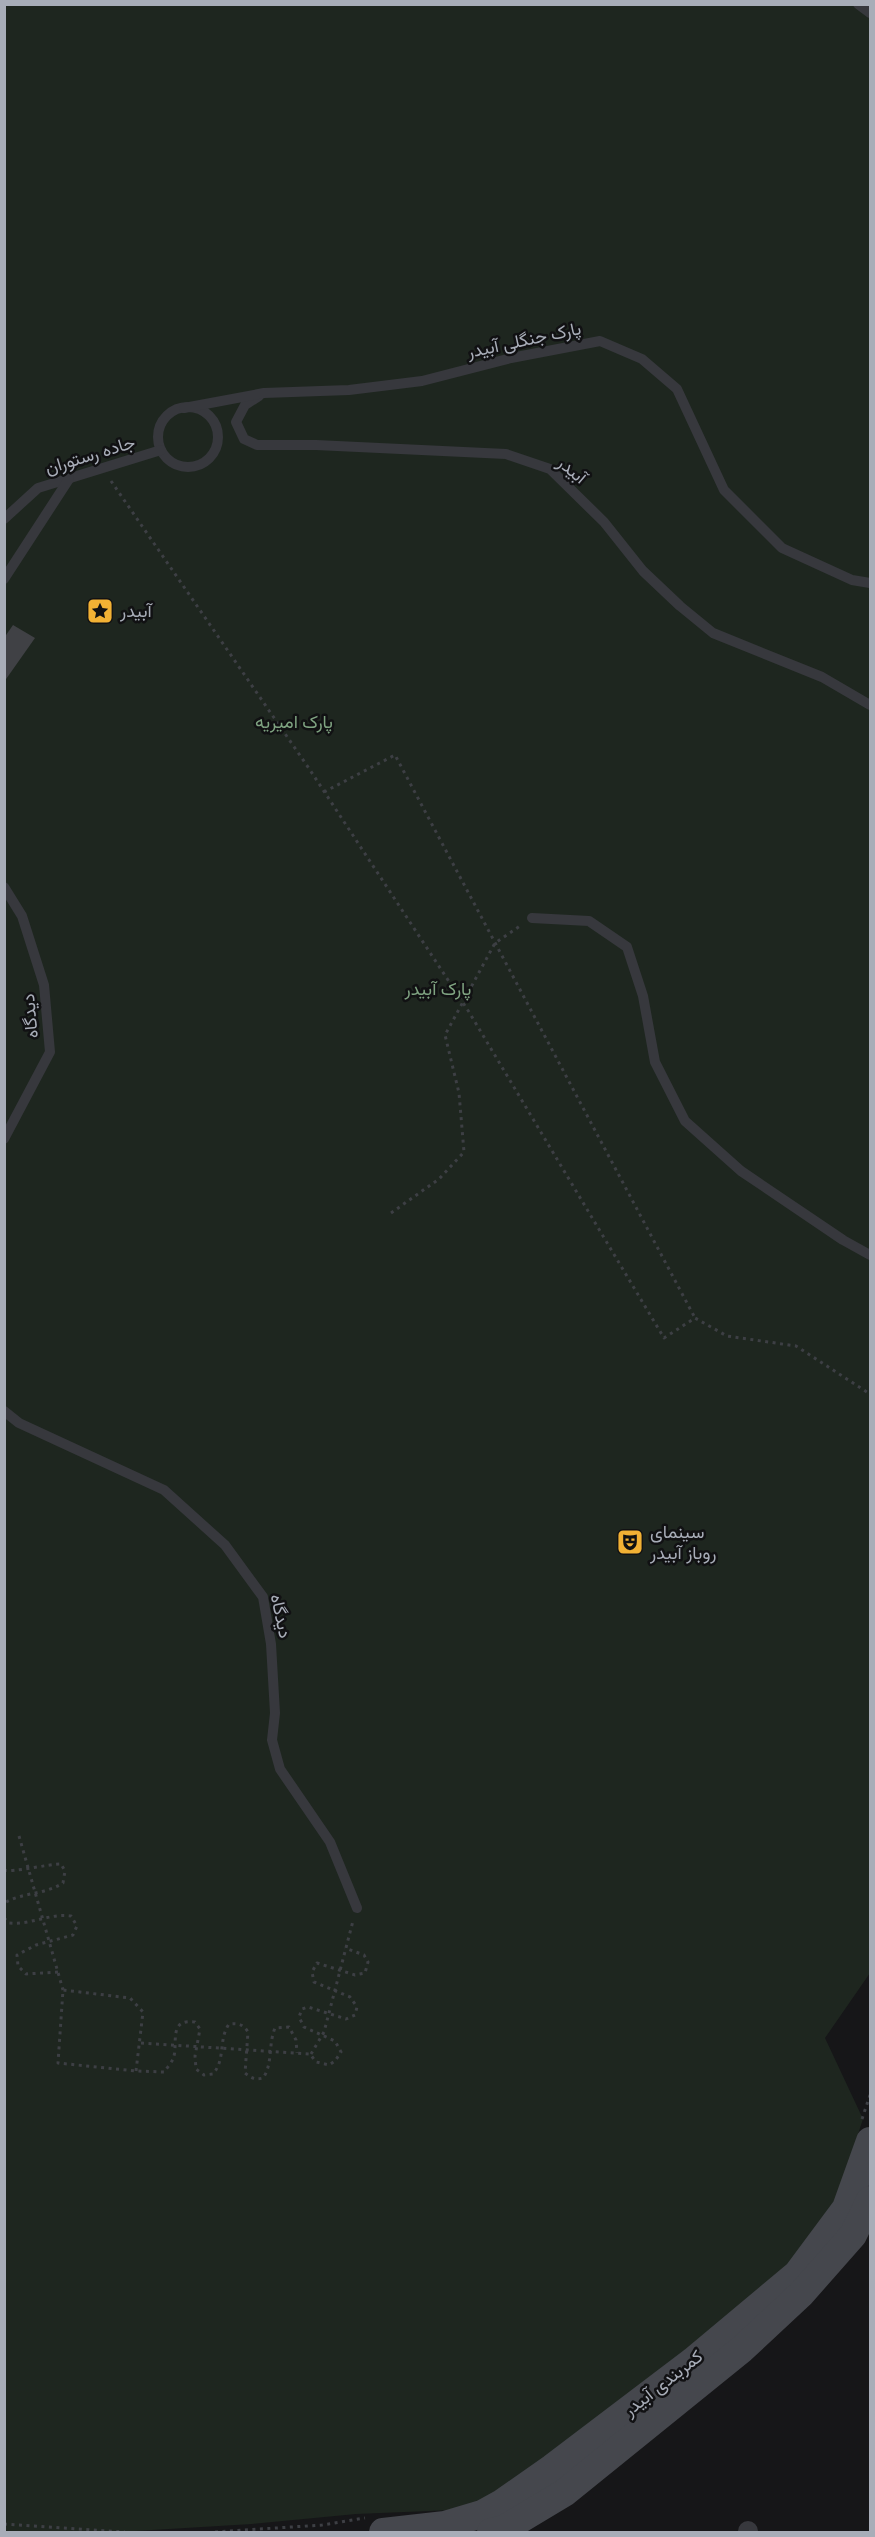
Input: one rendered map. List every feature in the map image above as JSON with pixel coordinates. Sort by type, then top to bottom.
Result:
[{"type":"main road","name":"کمربندی آبیدر","points":[[374,2525],[445,2525],[482,2514],[552,2468],[693,2361],[797,2274],[846,2208],[865,2134]]},
{"type":"main road","name":"کمربندی آبیدر","points":[[491,2532],[504,2529],[564,2493],[742,2349],[801,2294],[853,2235],[870,2200]]},
{"type":"lane","points":[[858,4],[870,13]]},
{"type":"lane","name":"پارک جنگلی آبیدر","points":[[184,408],[264,393],[350,390],[422,381],[511,358],[600,341],[642,359],[677,389],[724,490],[782,548],[852,580],[870,584]]},
{"type":"lane","name":"آبیدر","points":[[264,393],[245,405],[236,422],[244,439],[257,445],[316,445],[506,454],[550,469],[604,522],[643,571],[713,633],[822,677],[870,705]]},
{"type":"lane","points":[[184,408],[203,411],[216,426],[217,446],[204,462],[184,467],[175,464],[161,450],[159,432],[162,423],[175,410],[184,408]]},
{"type":"lane","name":"جاده رستوران","points":[[4,519],[38,488],[161,450]]},
{"type":"lane","points":[[4,579],[69,479]]},
{"type":"lane","name":"دیدگاه","points":[[4,887],[22,916],[44,985],[50,1052],[4,1139]]},
{"type":"lane","points":[[532,918],[590,921],[627,947],[643,996],[656,1062],[685,1120],[741,1172],[843,1240],[870,1255]]},
{"type":"lane","name":"دیدگاه","points":[[4,1411],[19,1423],[164,1490],[225,1545],[263,1597],[271,1655],[275,1713],[272,1740],[280,1769],[330,1842],[357,1908]]},
{"type":"path","points":[[103,469],[324,792],[462,1001],[664,1338],[694,1318]]},
{"type":"path","points":[[324,792],[395,755],[694,1318],[727,1336],[796,1346],[870,1394]]},
{"type":"path","points":[[391,1213],[439,1179],[464,1152],[459,1093],[445,1035],[495,943],[532,918]]},
{"type":"path","points":[[19,1836],[63,1990],[58,2063],[164,2072],[174,2058],[175,2034],[180,2024],[187,2021],[195,2022],[200,2029],[195,2056],[196,2070],[204,2075],[213,2074],[220,2066],[225,2030],[230,2024],[237,2023],[245,2027],[248,2032],[245,2073],[257,2079],[263,2078],[270,2067],[269,2051],[275,2028],[289,2027],[293,2032],[297,2053]]},
{"type":"path","points":[[4,1870],[9,1872],[28,1867],[61,1864],[65,1871],[63,1883],[53,1889],[14,1897],[4,1903]]},
{"type":"path","points":[[310,2054],[322,2034],[357,1908]]},
{"type":"path","points":[[4,1918],[9,1923],[19,1924],[60,1914],[71,1916],[77,1926],[73,1935],[24,1949],[17,1955],[18,1966],[26,1974],[58,1972]]},
{"type":"path","points":[[141,2043],[310,2054],[316,2062],[328,2065],[335,2061],[341,2052],[335,2041],[304,2027],[299,2017],[302,2009],[308,2007],[346,2019],[355,2015],[357,2007],[350,1997],[314,1982],[312,1971],[317,1963],[355,1975],[366,1973],[368,1962],[364,1955],[345,1948]]},
{"type":"path","points":[[63,1990],[130,1998],[143,2012],[136,2071]]},
{"type":"path","points":[[865,2134],[870,2095]]},
{"type":"path","points":[[4,2524],[124,2532]]},
{"type":"path","points":[[215,2532],[322,2525],[374,2525]]},
{"type":"green space","name":"پارک آبیدر","points":[[5,5],[870,5],[870,1973],[825,2038],[863,2119],[821,2246],[478,2509],[356,2514],[252,2524],[119,2532],[5,2532]]},
{"type":"building","points":[[13,625],[35,638],[4,682],[4,638]]},
{"type":"place","name":"آبیدر","points":[[100,611]]},
{"type":"place","name":"سینمای روباز آبیدر","points":[[630,1542]]},
{"type":"park label","name":"پارک امیریه","points":[[294,722]]}]
